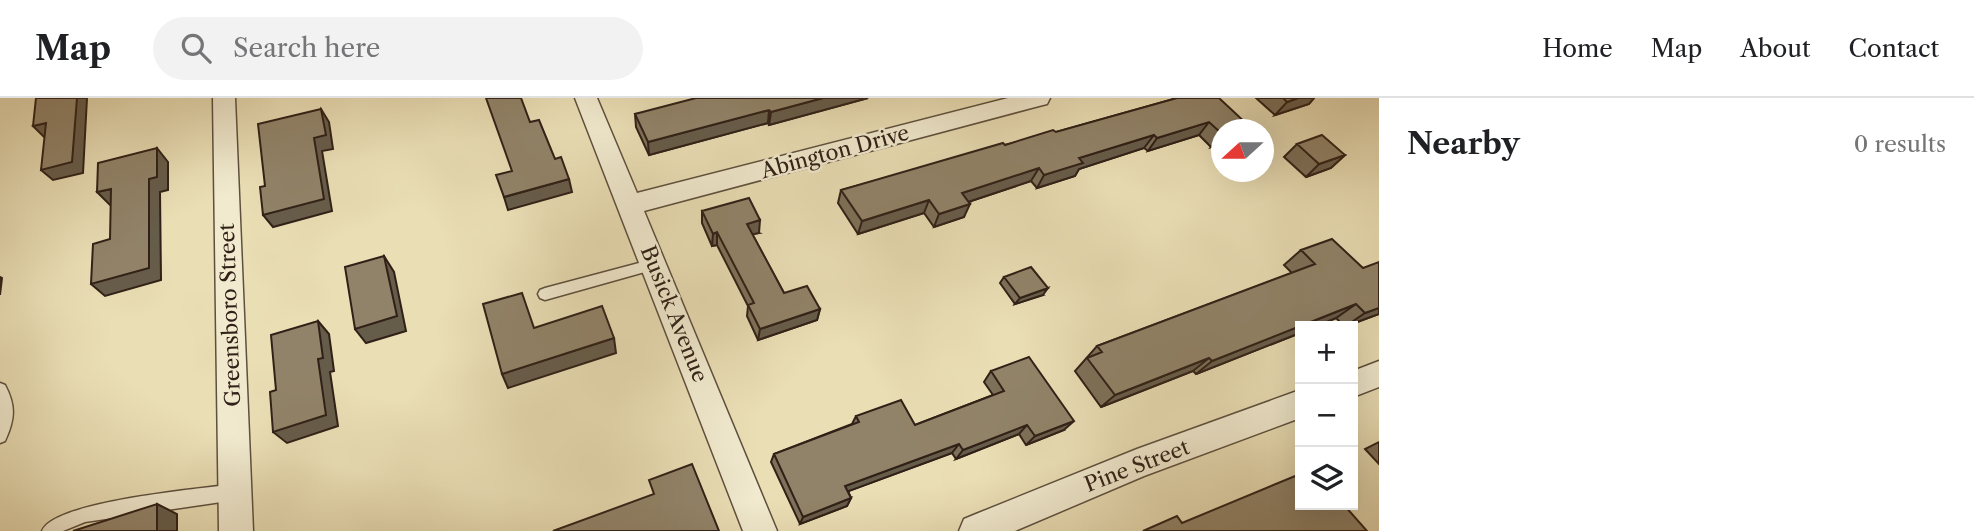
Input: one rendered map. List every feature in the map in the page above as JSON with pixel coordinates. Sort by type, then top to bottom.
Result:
[{"type":"street","name":"Greensboro Street","points":[[224,98],[236,531]]},
{"type":"street","name":"Busick Avenue","points":[[586,98],[760,531]]},
{"type":"street","name":"Abington Drive","points":[[631,205],[1040,98]]},
{"type":"street","points":[[1358,382],[1379,374]]},
{"type":"street","name":"Pine Street","points":[[976,531],[1138,464],[1295,406]]},
{"type":"lane","points":[[545,294],[654,264]]},
{"type":"lane","points":[[0,390],[7,404],[0,436]]},
{"type":"lane","points":[[50,531],[55,526],[85,514],[235,492]]},
{"type":"building","points":[[36,98],[77,98],[72,162],[41,170],[46,123],[33,126]]},
{"type":"building","points":[[486,98],[521,98],[530,122],[539,120],[555,159],[561,157],[569,179],[504,197],[496,175],[512,171]]},
{"type":"building","points":[[696,98],[823,98],[648,142],[635,114]]},
{"type":"building","points":[[1177,98],[1219,98],[1242,119],[1211,119],[1211,124],[1209,122],[1157,138],[1154,135],[1079,158],[1083,163],[1044,175],[1039,168],[962,193],[970,204],[939,214],[929,200],[862,221],[841,190],[1003,143],[1005,145],[1053,130],[1056,132]]},
{"type":"building","points":[[321,109],[326,135],[314,138],[324,199],[263,215],[260,187],[265,186],[258,124]]},
{"type":"building","points":[[1322,135],[1345,155],[1319,164],[1297,144]]},
{"type":"building","points":[[157,148],[157,177],[149,179],[149,268],[91,284],[93,244],[110,239],[111,189],[97,192],[98,163]]},
{"type":"building","points":[[749,198],[760,220],[747,224],[784,293],[807,286],[820,309],[760,329],[748,305],[754,303],[717,232],[713,234],[702,211]]},
{"type":"building","points":[[1332,239],[1363,268],[1379,262],[1379,308],[1365,313],[1356,304],[1313,321],[1295,321],[1295,328],[1115,395],[1087,358],[1102,352],[1097,346],[1315,264],[1301,250]]},
{"type":"building","points":[[384,256],[397,316],[355,329],[345,267]]},
{"type":"building","points":[[1031,267],[1048,288],[1020,298],[1004,277]]},
{"type":"building","points":[[522,293],[534,328],[602,306],[614,338],[502,374],[483,304]]},
{"type":"building","points":[[318,321],[323,358],[318,359],[326,415],[273,432],[270,392],[276,390],[271,335]]},
{"type":"building","points":[[1029,357],[1074,421],[1035,436],[1027,425],[963,450],[959,444],[845,486],[851,498],[803,517],[774,454],[859,422],[856,416],[901,400],[915,425],[1004,391],[991,371]]},
{"type":"building","points":[[692,464],[719,531],[553,531],[654,494],[649,480]]},
{"type":"building","points":[[1295,476],[1295,510],[1348,510],[1367,531],[1143,531],[1177,516],[1182,523]]},
{"type":"building","points":[[157,504],[157,531],[73,531]]}]
